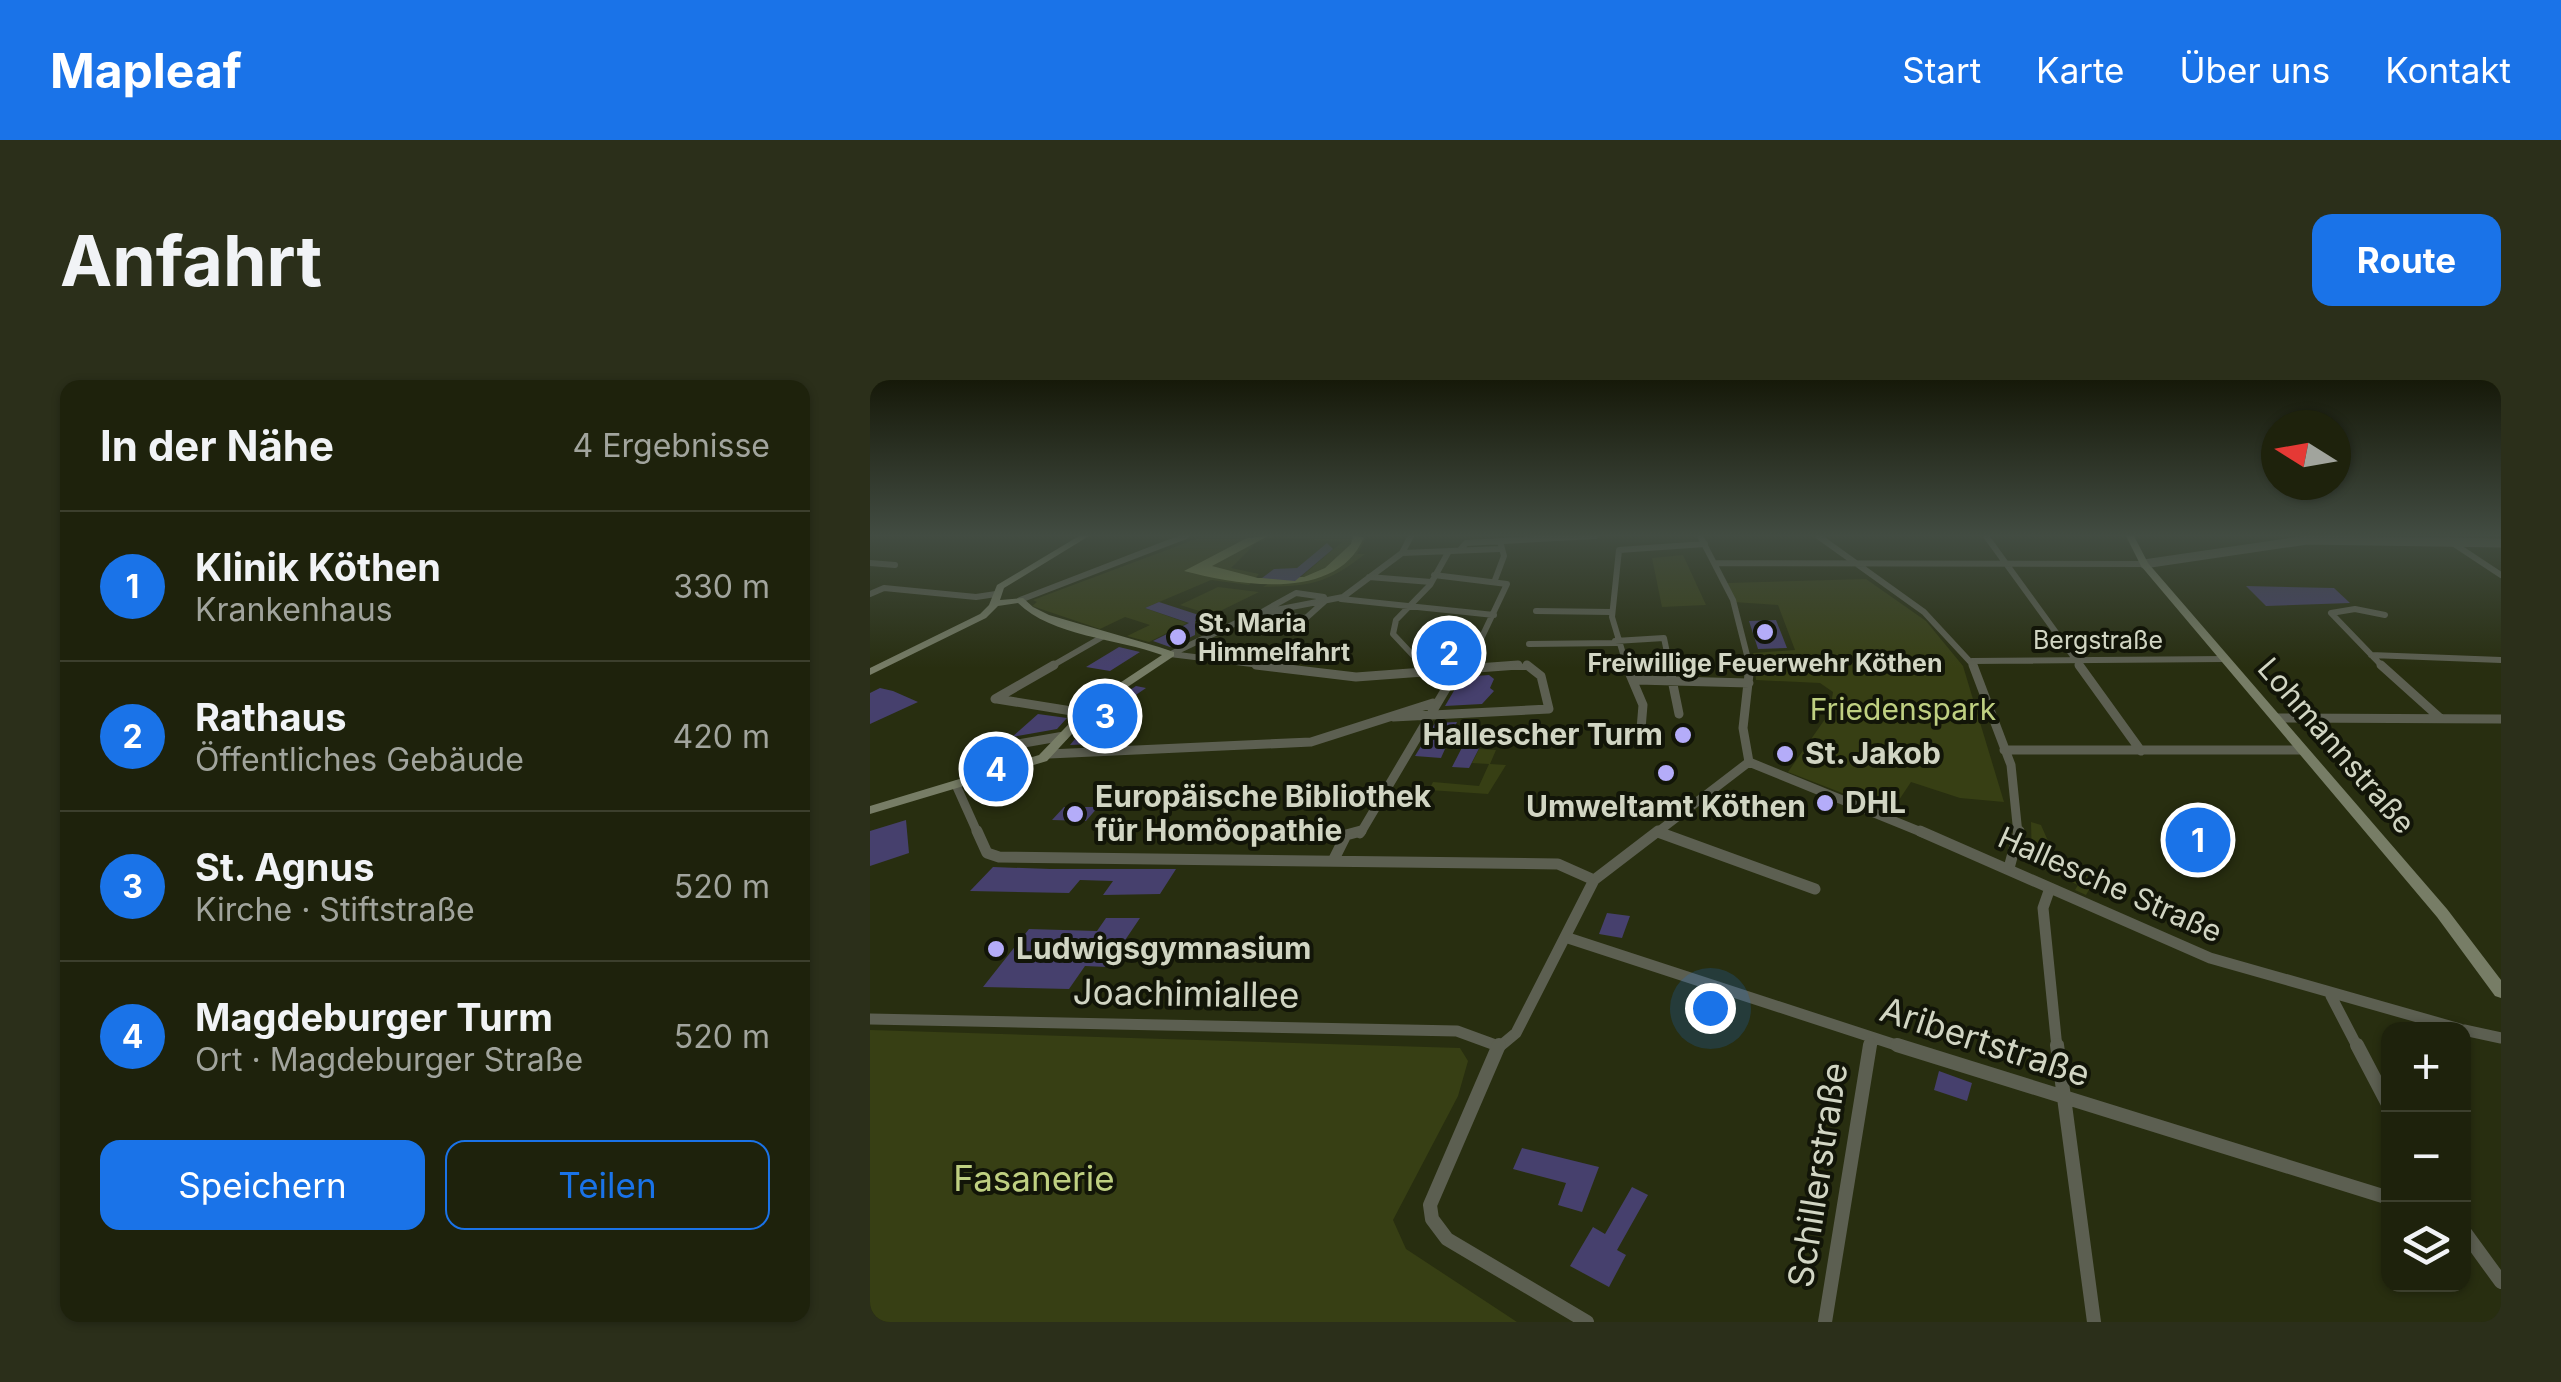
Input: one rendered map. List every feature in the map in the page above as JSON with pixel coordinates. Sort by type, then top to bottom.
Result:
[{"type":"main road","points":[[870,672],[976,620],[994,601],[1002,585],[1011,580]]},
{"type":"main road","name":"Lohmannstraße","points":[[2158,580],[2442,913],[2501,992]]},
{"type":"main road","points":[[994,601],[1020,600],[1028,610],[1170,654]]},
{"type":"main road","points":[[870,810],[1048,754],[1084,713],[1170,654]]},
{"type":"street","points":[[1020,600],[1072,580]]},
{"type":"street","points":[[1337,598],[1364,580]]},
{"type":"street","points":[[1428,672],[1393,634],[1396,620],[1432,580]]},
{"type":"street","points":[[1332,861],[1346,835],[1361,832],[1432,708],[1494,615],[1506,584],[1495,580]]},
{"type":"street","points":[[1615,580],[1611,612],[1616,642],[1636,680],[1644,718],[1641,729]]},
{"type":"street","points":[[1587,1322],[1448,1240],[1430,1205],[1494,1064],[1498,1046],[1516,1033],[1594,880],[1749,762],[1741,747],[1750,683],[1748,649],[1722,580]]},
{"type":"street","points":[[1880,580],[1931,616],[1972,660],[2004,750],[2020,816],[2020,848],[2009,868]]},
{"type":"street","points":[[2019,580],[2140,751]]},
{"type":"street","points":[[870,594],[884,588],[994,601]]},
{"type":"street","points":[[1170,654],[1262,612],[1337,598],[1494,615]]},
{"type":"street","points":[[1262,612],[1306,618],[1325,600]]},
{"type":"street","points":[[2385,615],[2355,609],[2331,613],[2370,655],[2441,718]]},
{"type":"street","points":[[1536,611],[1611,612]]},
{"type":"street","points":[[1084,713],[995,699],[1104,636]]},
{"type":"street","points":[[1529,644],[1664,638],[1679,714]]},
{"type":"street","points":[[1048,754],[1311,742],[1432,708],[1531,713],[1549,709],[1534,667],[1336,676],[1170,654]]},
{"type":"street","points":[[2370,655],[2501,660]]},
{"type":"street","name":"Bergstraße","points":[[1972,660],[2225,659]]},
{"type":"street","points":[[1636,680],[1750,683]]},
{"type":"street","points":[[2276,718],[2501,719]]},
{"type":"street","points":[[972,752],[1064,736]]},
{"type":"street","points":[[2004,750],[2303,750]]},
{"type":"street","name":"Hallesche Straße","points":[[1749,762],[2009,868],[2210,958],[2431,1022]]},
{"type":"street","points":[[956,785],[987,853],[998,858],[1558,864],[1594,880]]},
{"type":"street","points":[[1658,832],[1815,889]]},
{"type":"street","points":[[2050,888],[2042,908],[2062,1099],[2094,1322]]},
{"type":"street","name":"Aribertstraße","points":[[1564,936],[2062,1099],[2381,1196]]},
{"type":"street","points":[[2331,996],[2381,1092]]},
{"type":"street","name":"Joachimiallee","points":[[870,1018],[1457,1030],[1498,1046]]},
{"type":"street","name":"Hallesche Straße","points":[[2471,1032],[2501,1038]]},
{"type":"street","name":"Schillerstraße","points":[[1825,1322],[1871,1037]]},
{"type":"street","points":[[2471,1241],[2501,1282]]},
{"type":"green space","points":[[1087,580],[1254,580],[1249,585],[1211,580],[1145,608],[1187,623],[1149,642],[1127,636],[1150,625],[1125,617],[1100,629],[1032,606],[1037,602],[1033,600]]},
{"type":"green space","points":[[1274,580],[1320,580],[1306,584],[1263,587]]},
{"type":"green space","points":[[1656,580],[1694,580],[1706,605],[1662,607]]},
{"type":"green space","name":"Friedenspark","points":[[1867,580],[1926,621],[1963,666],[2004,802],[1960,798],[1911,782],[1891,812],[1788,772],[1830,712],[1833,692],[1820,683],[1756,680],[1753,653],[1795,650],[1778,605],[1734,602],[1727,583]]},
{"type":"green space","points":[[1218,587],[1259,592],[1212,615],[1180,605]]},
{"type":"green space","points":[[1479,749],[1496,750],[1490,764],[1506,765],[1488,794],[1429,790],[1433,782],[1479,786],[1489,764],[1472,763]]},
{"type":"green space","points":[[2031,822],[2041,825],[2059,866],[2095,879],[2086,895],[2075,890],[2078,885],[2032,863]]},
{"type":"green space","name":"Fasanerie","points":[[870,1030],[1460,1048],[1468,1061],[1458,1096],[1393,1220],[1406,1249],[1517,1322],[870,1322]]},
{"type":"shaded area","points":[[1226,580],[1309,580],[1284,584]]},
{"type":"building","points":[[2246,586],[2334,588],[2350,603],[2266,606]]},
{"type":"building","points":[[1159,602],[1205,617],[1195,621],[1195,635],[1170,647],[1153,641],[1189,623],[1145,608]]},
{"type":"building","name":"Freiwillige Feuerwehr Köthen","points":[[1776,620],[1787,648],[1758,649],[1749,621]]},
{"type":"building","points":[[1465,630],[1477,631],[1452,662],[1430,663]]},
{"type":"building","points":[[1119,647],[1140,652],[1110,671],[1086,667]]},
{"type":"building","points":[[1489,675],[1494,679],[1490,688],[1494,691],[1482,704],[1445,706],[1462,677]]},
{"type":"building","points":[[1136,686],[1146,688],[1114,710],[1127,710],[1111,731],[1119,730],[1113,743],[1070,745],[1098,711]]},
{"type":"building","points":[[880,688],[918,702],[870,724],[870,693]]},
{"type":"building","points":[[1038,714],[1067,718],[1057,729],[1012,737]]},
{"type":"building","points":[[1457,722],[1441,758],[1415,756],[1435,723]]},
{"type":"building","points":[[1471,730],[1488,731],[1469,768],[1452,767]]},
{"type":"building","name":"Europäische Bibliothek für Homöopathie","points":[[1064,807],[1098,807],[1086,821],[1052,820]]},
{"type":"building","points":[[906,820],[909,853],[870,866],[870,831]]},
{"type":"building","points":[[993,867],[1176,869],[1160,894],[1103,895],[1113,881],[1080,880],[1069,893],[970,891]]},
{"type":"building","points":[[1607,913],[1630,916],[1622,938],[1599,934]]},
{"type":"building","points":[[1106,918],[1140,918],[1107,967],[1085,966],[1069,989],[983,987],[1029,929],[1097,931]]},
{"type":"building","points":[[1939,1071],[1972,1083],[1967,1101],[1934,1090]]},
{"type":"building","points":[[1522,1148],[1599,1167],[1582,1212],[1558,1205],[1566,1183],[1513,1169]]},
{"type":"building","points":[[1632,1187],[1648,1195],[1617,1250],[1626,1255],[1609,1287],[1570,1266],[1593,1227],[1605,1234]]},
{"type":"place","name":"Freiwillige Feuerwehr Köthen","points":[[1765,632]]},
{"type":"place","name":"St. Maria Himmelfahrt","points":[[1178,637]]},
{"type":"place","name":"Rathaus","points":[[1449,653]]},
{"type":"place","name":"St. Agnus","points":[[1105,716]]},
{"type":"place","name":"Hallescher Turm","points":[[1683,735]]},
{"type":"place","name":"St. Jakob","points":[[1785,754]]},
{"type":"place","name":"Magdeburger Turm","points":[[996,769]]},
{"type":"place","name":"Umweltamt Köthen","points":[[1666,773]]},
{"type":"place","name":"DHL","points":[[1825,803]]},
{"type":"place","name":"Europäische Bibliothek für Homöopathie","points":[[1075,814]]},
{"type":"place","name":"Klinik Köthen","points":[[2198,840]]},
{"type":"place","name":"Ludwigsgymnasium","points":[[996,949]]}]
